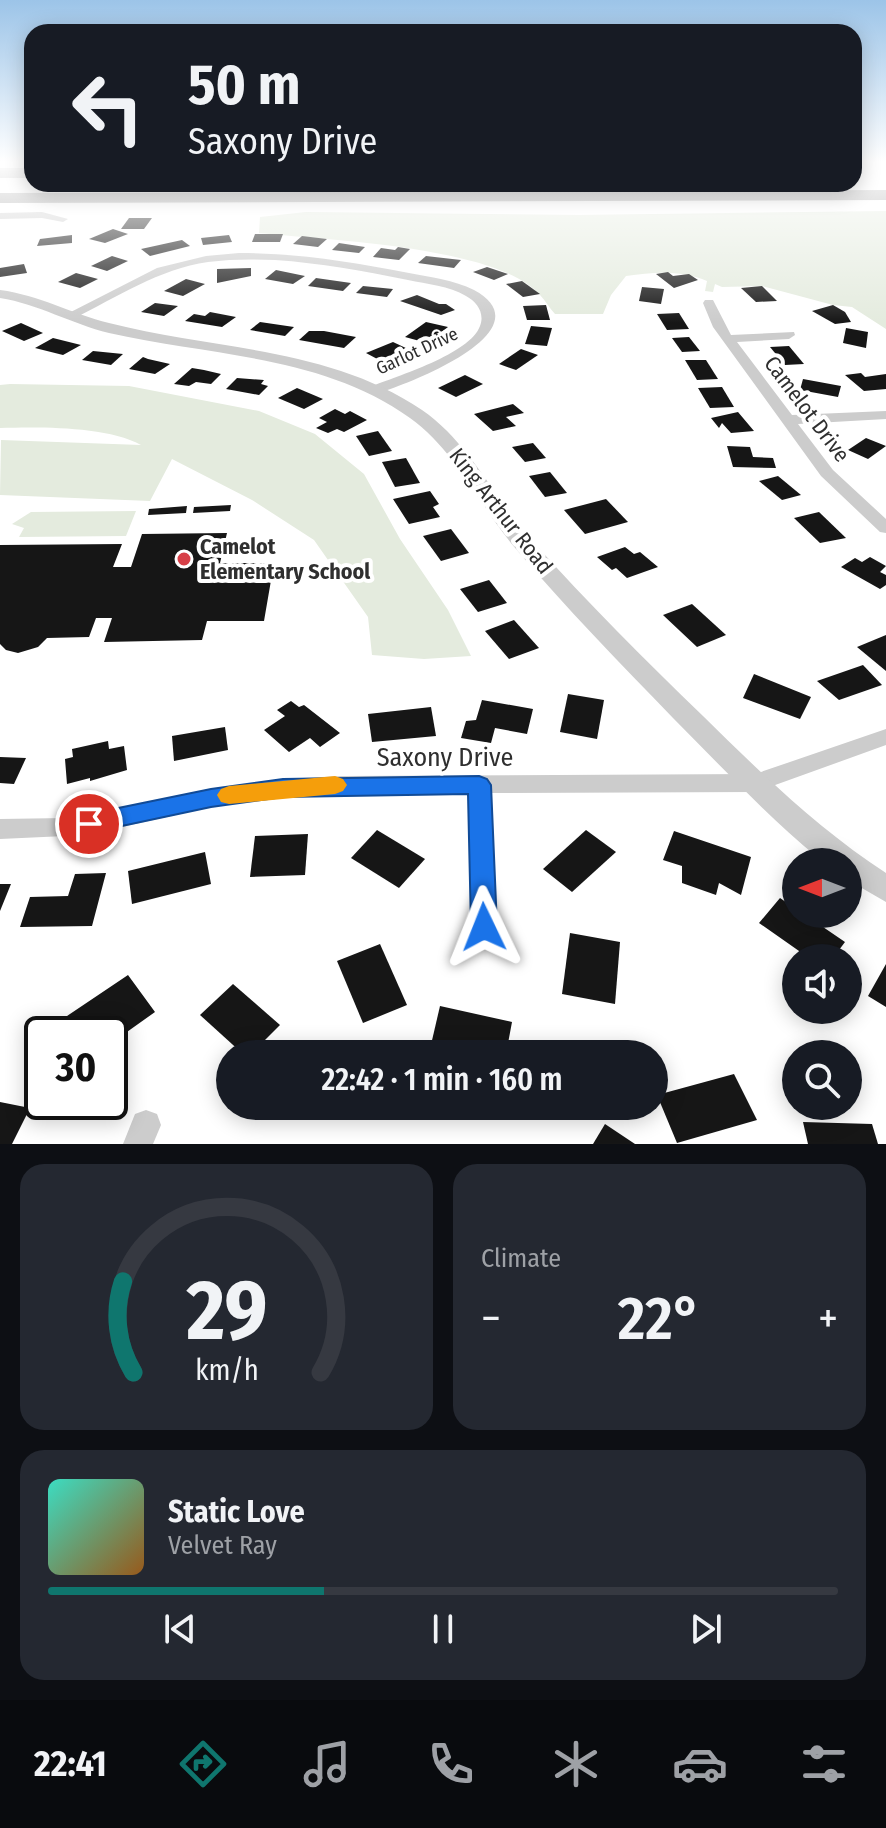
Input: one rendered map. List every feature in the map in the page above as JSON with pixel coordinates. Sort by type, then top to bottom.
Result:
[{"type":"street","points":[[0,216],[26,215]]},
{"type":"street","points":[[44,215],[63,219]]},
{"type":"street","name":"Garlot Drive","points":[[69,316],[171,267],[248,255],[281,257],[441,283],[466,291],[482,302],[489,318],[488,326],[476,342],[375,390]]},
{"type":"street","name":"King Arthur Road","points":[[0,294],[39,302],[69,316],[109,328],[300,364],[375,390],[416,414],[441,436],[512,530],[583,611],[796,822],[828,848]]},
{"type":"street","name":"Camelot Drive","points":[[709,303],[728,339],[788,420],[847,495],[886,528]]},
{"type":"street","points":[[728,339],[789,335]]},
{"type":"street","points":[[788,420],[886,415]]},
{"type":"street","name":"Saxony Drive","points":[[0,829],[77,826],[211,798],[283,788],[756,783],[886,737]]},
{"type":"street","points":[[479,785],[484,927]]},
{"type":"street","name":"King Arthur Road","points":[[862,873],[886,889]]},
{"type":"shaded area","points":[[886,215],[886,329],[852,307],[762,286],[722,287],[715,284],[713,292],[705,291],[707,281],[667,273],[626,276],[611,295],[603,314],[555,314],[540,295],[519,279],[488,266],[408,248],[259,233],[260,217]]},
{"type":"shaded area","points":[[0,385],[129,386],[259,411],[315,434],[364,474],[400,539],[448,610],[471,656],[424,659],[372,655],[368,617],[314,540],[252,500],[172,459],[150,501],[0,495],[1,440],[141,445],[92,431],[0,428]]},
{"type":"shaded area","points":[[136,511],[126,536],[19,537],[24,528],[12,524],[31,512]]},
{"type":"building","points":[[129,218],[152,218],[144,229],[121,229]]},
{"type":"building","points":[[113,229],[128,234],[105,243],[89,239]]},
{"type":"building","points":[[255,234],[283,234],[280,242],[252,242]]},
{"type":"building","points":[[72,235],[72,243],[37,246],[40,239]]},
{"type":"building","points":[[229,235],[232,242],[203,245],[201,238]]},
{"type":"building","points":[[302,236],[327,239],[318,247],[293,244]]},
{"type":"building","points":[[182,240],[190,246],[150,256],[141,249]]},
{"type":"building","points":[[339,243],[365,247],[359,253],[332,250]]},
{"type":"building","points":[[398,247],[410,249],[399,260],[373,257],[381,248],[395,250]]},
{"type":"building","points":[[112,256],[128,261],[107,271],[91,266]]},
{"type":"building","points":[[426,256],[461,260],[454,268],[418,263]]},
{"type":"building","points":[[24,264],[27,273],[0,277],[0,268]]},
{"type":"building","points":[[487,267],[508,274],[494,280],[473,272]]},
{"type":"building","points":[[251,268],[251,276],[217,283],[217,269]]},
{"type":"building","points":[[276,270],[305,276],[293,284],[265,279]]},
{"type":"building","points":[[668,272],[673,276],[689,274],[698,280],[674,288],[656,274]]},
{"type":"building","points":[[76,273],[98,279],[80,288],[58,282]]},
{"type":"building","points":[[316,278],[351,283],[343,291],[308,286]]},
{"type":"building","points":[[186,279],[205,284],[183,296],[164,291]]},
{"type":"building","points":[[522,281],[540,294],[523,297],[506,284]]},
{"type":"building","points":[[363,286],[393,289],[387,297],[356,293]]},
{"type":"building","points":[[762,286],[777,301],[756,302],[741,288]]},
{"type":"building","points":[[642,287],[664,289],[661,304],[639,301]]},
{"type":"building","points":[[417,295],[455,310],[441,315],[400,301]]},
{"type":"building","points":[[155,303],[178,306],[164,316],[141,312]]},
{"type":"building","points":[[546,305],[550,320],[527,320],[523,306]]},
{"type":"building","points":[[833,305],[845,312],[851,322],[835,324],[812,311]]},
{"type":"building","points":[[210,312],[236,317],[222,327],[185,321],[194,314],[205,316]]},
{"type":"building","points":[[679,313],[689,329],[667,330],[657,314]]},
{"type":"building","points":[[260,322],[294,327],[285,336],[250,330]]},
{"type":"building","points":[[426,322],[448,327],[427,343],[405,337]]},
{"type":"building","points":[[21,323],[43,333],[24,341],[2,331]]},
{"type":"building","points":[[531,326],[552,328],[547,346],[525,344]]},
{"type":"building","points":[[846,328],[868,332],[866,348],[843,343]]},
{"type":"building","points":[[309,331],[356,337],[344,348],[299,340]]},
{"type":"building","points":[[689,337],[700,351],[682,352],[672,338]]},
{"type":"building","points":[[53,338],[81,345],[63,355],[35,348]]},
{"type":"building","points":[[393,342],[408,349],[381,361],[366,353]]},
{"type":"building","points":[[789,346],[804,364],[785,365],[770,347]]},
{"type":"building","points":[[521,349],[538,355],[516,370],[499,364]]},
{"type":"building","points":[[93,351],[123,354],[111,365],[82,360]]},
{"type":"building","points":[[143,357],[170,364],[155,374],[129,369]]},
{"type":"building","points":[[685,360],[706,360],[718,379],[697,380]]},
{"type":"building","points":[[192,368],[221,374],[211,384],[174,384]]},
{"type":"building","points":[[861,373],[865,377],[886,374],[886,389],[864,391],[845,375]]},
{"type":"building","points":[[465,375],[483,384],[456,397],[438,388]]},
{"type":"building","points":[[237,378],[264,380],[261,384],[268,386],[259,395],[226,389]]},
{"type":"building","points":[[803,379],[841,386],[838,397],[800,390]]},
{"type":"building","points":[[722,387],[734,407],[710,408],[698,388]]},
{"type":"building","points":[[297,388],[323,399],[304,409],[278,398]]},
{"type":"building","points":[[513,404],[524,413],[506,417],[516,426],[493,431],[474,414]]},
{"type":"building","points":[[335,409],[345,414],[350,411],[367,420],[344,432],[337,429],[328,433],[316,428],[327,422],[319,418]]},
{"type":"building","points":[[738,412],[754,431],[731,433],[722,423],[719,428],[711,418]]},
{"type":"building","points":[[378,431],[392,451],[369,456],[356,436]]},
{"type":"building","points":[[866,438],[886,446],[868,459],[848,450]]},
{"type":"building","points":[[533,443],[546,458],[525,462],[512,447]]},
{"type":"building","points":[[727,446],[750,447],[753,457],[773,458],[776,468],[733,467]]},
{"type":"building","points":[[406,458],[420,483],[395,487],[382,462]]},
{"type":"building","points":[[550,472],[567,493],[545,497],[529,476]]},
{"type":"building","points":[[778,476],[801,495],[782,500],[759,481]]},
{"type":"building","points":[[430,491],[439,504],[433,507],[440,517],[409,524],[393,499]]},
{"type":"building","points":[[606,499],[628,522],[585,534],[564,510]]},
{"type":"building","points":[[231,505],[230,511],[193,513],[194,507]]},
{"type":"building","points":[[187,506],[186,513],[148,515],[149,509]]},
{"type":"building","points":[[819,512],[846,538],[820,543],[794,518]]},
{"type":"building","points":[[451,529],[469,553],[441,561],[423,536]]},
{"type":"building","points":[[227,533],[220,563],[274,563],[264,621],[207,621],[202,640],[104,642],[112,618],[96,618],[89,637],[47,638],[38,647],[18,653],[6,650],[0,644],[0,545],[122,544],[113,567],[131,567],[142,534]]},
{"type":"building","points":[[625,547],[634,554],[640,552],[658,567],[627,578],[597,557]]},
{"type":"building","points":[[870,557],[886,566],[880,572],[886,575],[886,585],[880,589],[841,567],[855,558],[862,562]]},
{"type":"building","points":[[489,580],[507,603],[478,612],[460,589]]},
{"type":"building","points":[[692,604],[726,635],[697,647],[663,615]]},
{"type":"building","points":[[514,620],[539,648],[509,659],[485,631]]},
{"type":"building","points":[[886,635],[886,671],[857,647]]},
{"type":"building","points":[[863,665],[882,685],[839,700],[817,681]]},
{"type":"building","points":[[754,674],[811,697],[800,719],[743,698]]},
{"type":"building","points":[[568,694],[604,700],[597,739],[560,732]]},
{"type":"building","points":[[482,700],[533,709],[527,734],[495,728],[491,743],[461,738],[466,721],[476,720]]},
{"type":"building","points":[[291,701],[299,707],[304,705],[340,733],[320,747],[310,738],[289,752],[264,730],[285,716],[277,710]]},
{"type":"building","points":[[431,707],[436,736],[372,742],[368,714]]},
{"type":"building","points":[[225,727],[228,750],[174,761],[172,736]]},
{"type":"building","points":[[108,741],[109,749],[124,746],[127,770],[67,784],[65,759],[73,757],[72,749]]},
{"type":"building","points":[[0,757],[26,758],[14,784],[0,783]]},
{"type":"building","points":[[377,830],[425,859],[399,888],[351,858]]},
{"type":"building","points":[[586,830],[616,852],[572,892],[543,869]]},
{"type":"building","points":[[674,831],[751,857],[741,895],[719,883],[716,895],[682,883],[682,866],[663,860]]},
{"type":"building","points":[[308,834],[305,875],[250,877],[255,836]]},
{"type":"building","points":[[205,852],[211,884],[132,904],[128,871]]},
{"type":"building","points":[[106,873],[92,926],[20,927],[30,897],[68,896],[75,874]]},
{"type":"building","points":[[0,884],[11,884],[0,911]]},
{"type":"building","points":[[780,898],[782,928],[824,928],[845,942],[789,944],[759,923]]},
{"type":"building","points":[[570,933],[620,942],[615,1004],[562,994]]},
{"type":"building","points":[[380,944],[407,1005],[363,1023],[337,961]]},
{"type":"building","points":[[886,964],[886,1007],[868,996]]},
{"type":"building","points":[[128,975],[155,1012],[128,1031],[128,1016],[67,1016]]},
{"type":"building","points":[[233,984],[280,1025],[265,1040],[228,1040],[200,1015]]},
{"type":"building","points":[[440,1006],[512,1022],[509,1040],[432,1040]]},
{"type":"building","points":[[734,1074],[757,1120],[677,1143],[667,1120],[668,1092]]},
{"type":"building","points":[[0,1102],[24,1107],[24,1120],[12,1144],[0,1144]]},
{"type":"building","points":[[803,1122],[872,1124],[878,1144],[808,1144]]},
{"type":"building","points":[[605,1124],[635,1144],[593,1144]]},
{"type":"slow traffic","points":[[229,795],[335,785]]},
{"type":"place","name":"Camelot Elementary School","points":[[184,559]]},
{"type":"route","points":[[89,824],[211,798],[283,788],[479,785],[484,927]]}]
